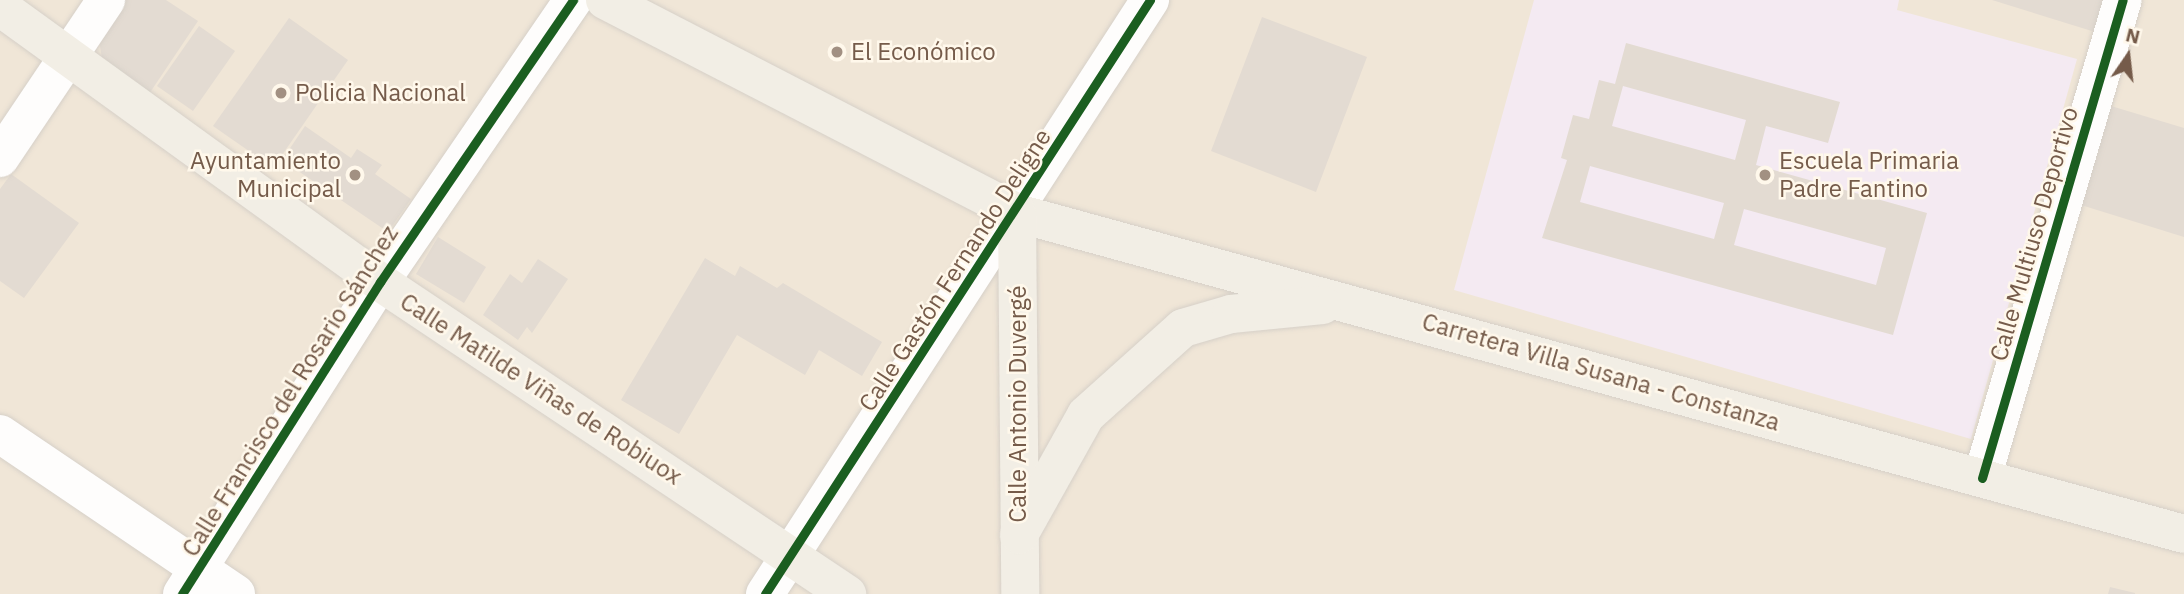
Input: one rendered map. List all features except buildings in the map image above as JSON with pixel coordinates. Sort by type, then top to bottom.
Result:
[{"type":"main road","name":"Carretera Villa Susana - Constanza","points":[[605,0],[1017,213],[1350,302],[2184,534]]},
{"type":"main road","name":"Calle Matilde Viñas de Robiuox","points":[[0,7],[380,282],[792,554],[848,594]]},
{"type":"main road","name":"Calle Antonio Duvergé","points":[[1017,213],[1020,594]]},
{"type":"main road","points":[[1019,535],[1086,415],[1183,328],[1231,314],[1350,302]]},
{"type":"street","points":[[0,158],[106,0]]},
{"type":"street","name":"Calle Francisco del Rosario Sánchez","points":[[191,582],[380,282],[573,0]]},
{"type":"street","name":"Calle Gastón Fernando Deligne","points":[[765,594],[1017,213],[1150,0]]},
{"type":"street","name":"Calle Multiuso Deportivo","points":[[1982,478],[2123,0]]},
{"type":"street","points":[[0,434],[191,582],[236,594]]},
{"type":"shaded area","points":[[0,0],[2184,0],[2184,594],[0,594]]},
{"type":"shaded area","name":"Escuela Primaria Padre Fantino","points":[[1534,0],[1899,0],[1897,10],[2077,59],[1971,439],[1454,290]]},
{"type":"cycle path","points":[[182,594],[380,282],[573,0]]},
{"type":"cycle path","points":[[765,594],[1150,0]]},
{"type":"cycle path","points":[[1982,478],[2123,0]]},
{"type":"place","name":"El Económico","points":[[837,52]]},
{"type":"place","name":"Policia Nacional","points":[[281,93]]},
{"type":"place","name":"Ayuntamiento Municipal","points":[[355,175]]},
{"type":"place","name":"Escuela Primaria Padre Fantino","points":[[1765,175]]}]
